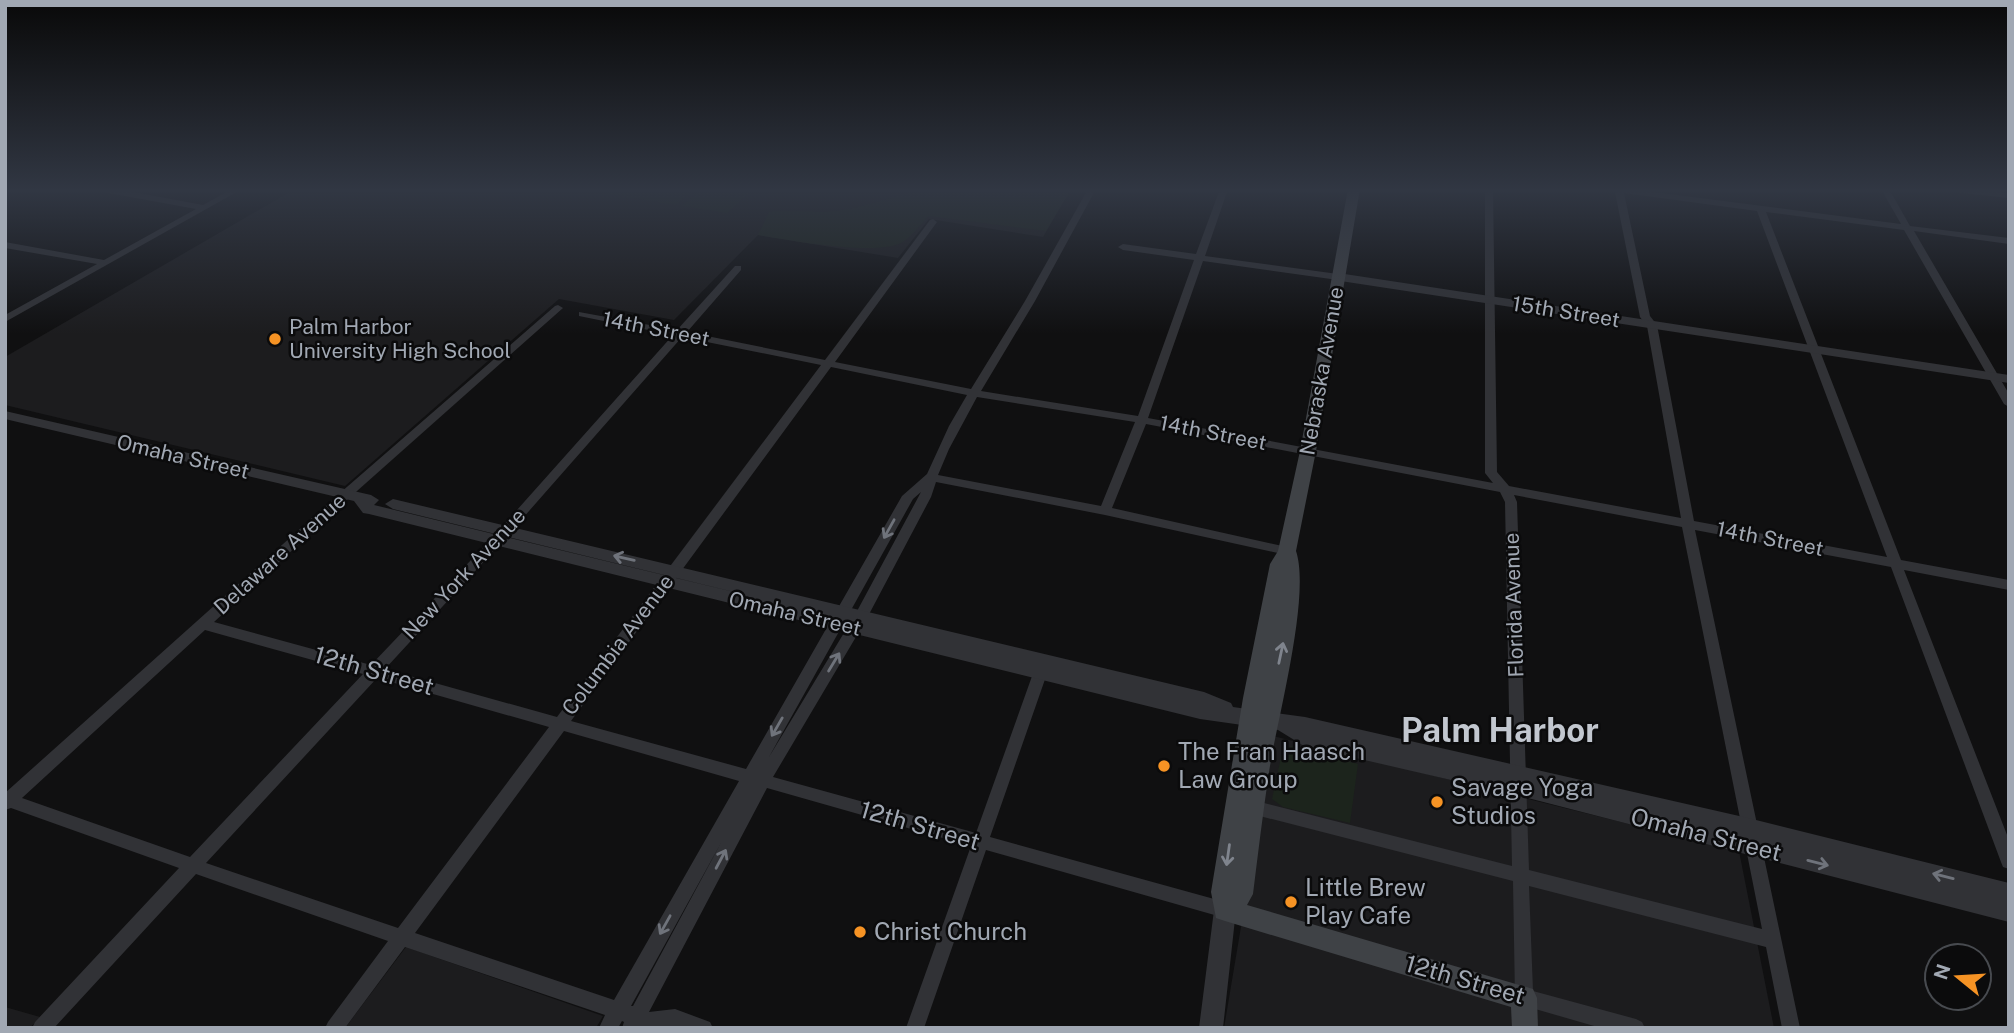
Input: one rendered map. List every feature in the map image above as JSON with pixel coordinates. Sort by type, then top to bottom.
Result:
[{"type":"main road","name":"Nebraska Avenue","points":[[1225,910],[1223,892],[1259,718],[1285,632],[1292,566],[1287,551],[1308,451],[1346,237]]},
{"type":"main road","name":"Nebraska Avenue","points":[[1225,910],[1241,894],[1259,718]]},
{"type":"main road","name":"12th Street","points":[[1225,910],[1524,998]]},
{"type":"main road","name":"Florida Avenue","points":[[1524,998],[1525,1028]]},
{"type":"street","points":[[5,319],[152,237]]},
{"type":"street","points":[[902,262],[921,237]]},
{"type":"street","points":[[608,1028],[848,620],[925,497],[931,477],[973,393],[1021,318],[1065,237]]},
{"type":"street","points":[[1105,511],[1142,420],[1207,237]]},
{"type":"street","name":"Florida Avenue","points":[[1489,237],[1491,473],[1505,489],[1511,502],[1524,998]]},
{"type":"street","points":[[1627,237],[1646,317],[1652,325],[1688,524],[1791,1028]]},
{"type":"street","points":[[1772,237],[2009,862]]},
{"type":"street","points":[[1912,237],[2009,404]]},
{"type":"street","points":[[1979,237],[2009,241]]},
{"type":"street","points":[[5,245],[106,263]]},
{"type":"street","name":"15th Street","points":[[1123,247],[1490,299],[2009,379]]},
{"type":"street","name":"Columbia Avenue","points":[[334,1028],[559,723],[830,364],[902,262]]},
{"type":"street","name":"New York Avenue","points":[[41,1028],[501,535],[738,268]]},
{"type":"street","name":"Delaware Avenue","points":[[7,801],[204,624],[352,498],[558,309]]},
{"type":"street","name":"14th Street","points":[[582,314],[973,393],[1142,420],[2009,585]]},
{"type":"street","name":"Omaha Street","points":[[5,415],[352,498],[369,509],[501,535],[1043,666],[1200,711],[1305,724],[1750,837],[2009,892]]},
{"type":"street","points":[[931,477],[1105,511],[1287,551]]},
{"type":"street","name":"12th Street","points":[[204,624],[1225,910]]},
{"type":"street","points":[[915,1028],[1043,666]]},
{"type":"street","points":[[645,1023],[755,780]]},
{"type":"street","points":[[7,801],[192,867],[404,936],[645,1023],[675,1018],[704,1028]]},
{"type":"street","points":[[1252,807],[1771,940]]},
{"type":"street","name":"Omaha Street","points":[[1750,837],[2009,912]]},
{"type":"street","name":"Nebraska Avenue","points":[[1211,1028],[1225,910]]},
{"type":"street","name":"12th Street","points":[[1524,998],[1636,1028]]},
{"type":"shaded area","name":"Palm Harbor University High School","points":[[212,237],[756,237],[674,320],[559,299],[345,486],[5,405],[5,357]]},
{"type":"shaded area","name":"Palm Harbor University High School","points":[[771,237],[915,237],[898,258]]},
{"type":"shaded area","points":[[772,237],[909,237],[889,247],[872,248]]},
{"type":"shaded area","points":[[1273,736],[1739,851],[1774,1028],[1224,1028]]},
{"type":"shaded area","points":[[1293,746],[1358,764],[1350,823],[1283,807],[1272,799],[1283,748]]},
{"type":"shaded area","points":[[406,947],[603,1016],[596,1028],[345,1028]]},
{"type":"shaded area","points":[[5,1007],[40,1017],[30,1028],[5,1028]]},
{"type":"place","name":"Palm Harbor University High School","points":[[275,339]]},
{"type":"place","name":"The Fran Haasch Law Group","points":[[1164,766]]},
{"type":"place","name":"Savage Yoga Studios","points":[[1437,802]]},
{"type":"place","name":"Little Brew Play Cafe","points":[[1291,902]]},
{"type":"place","name":"Christ Church","points":[[860,932]]},
{"type":"district","name":"Palm Harbor","points":[[1500,730]]}]
